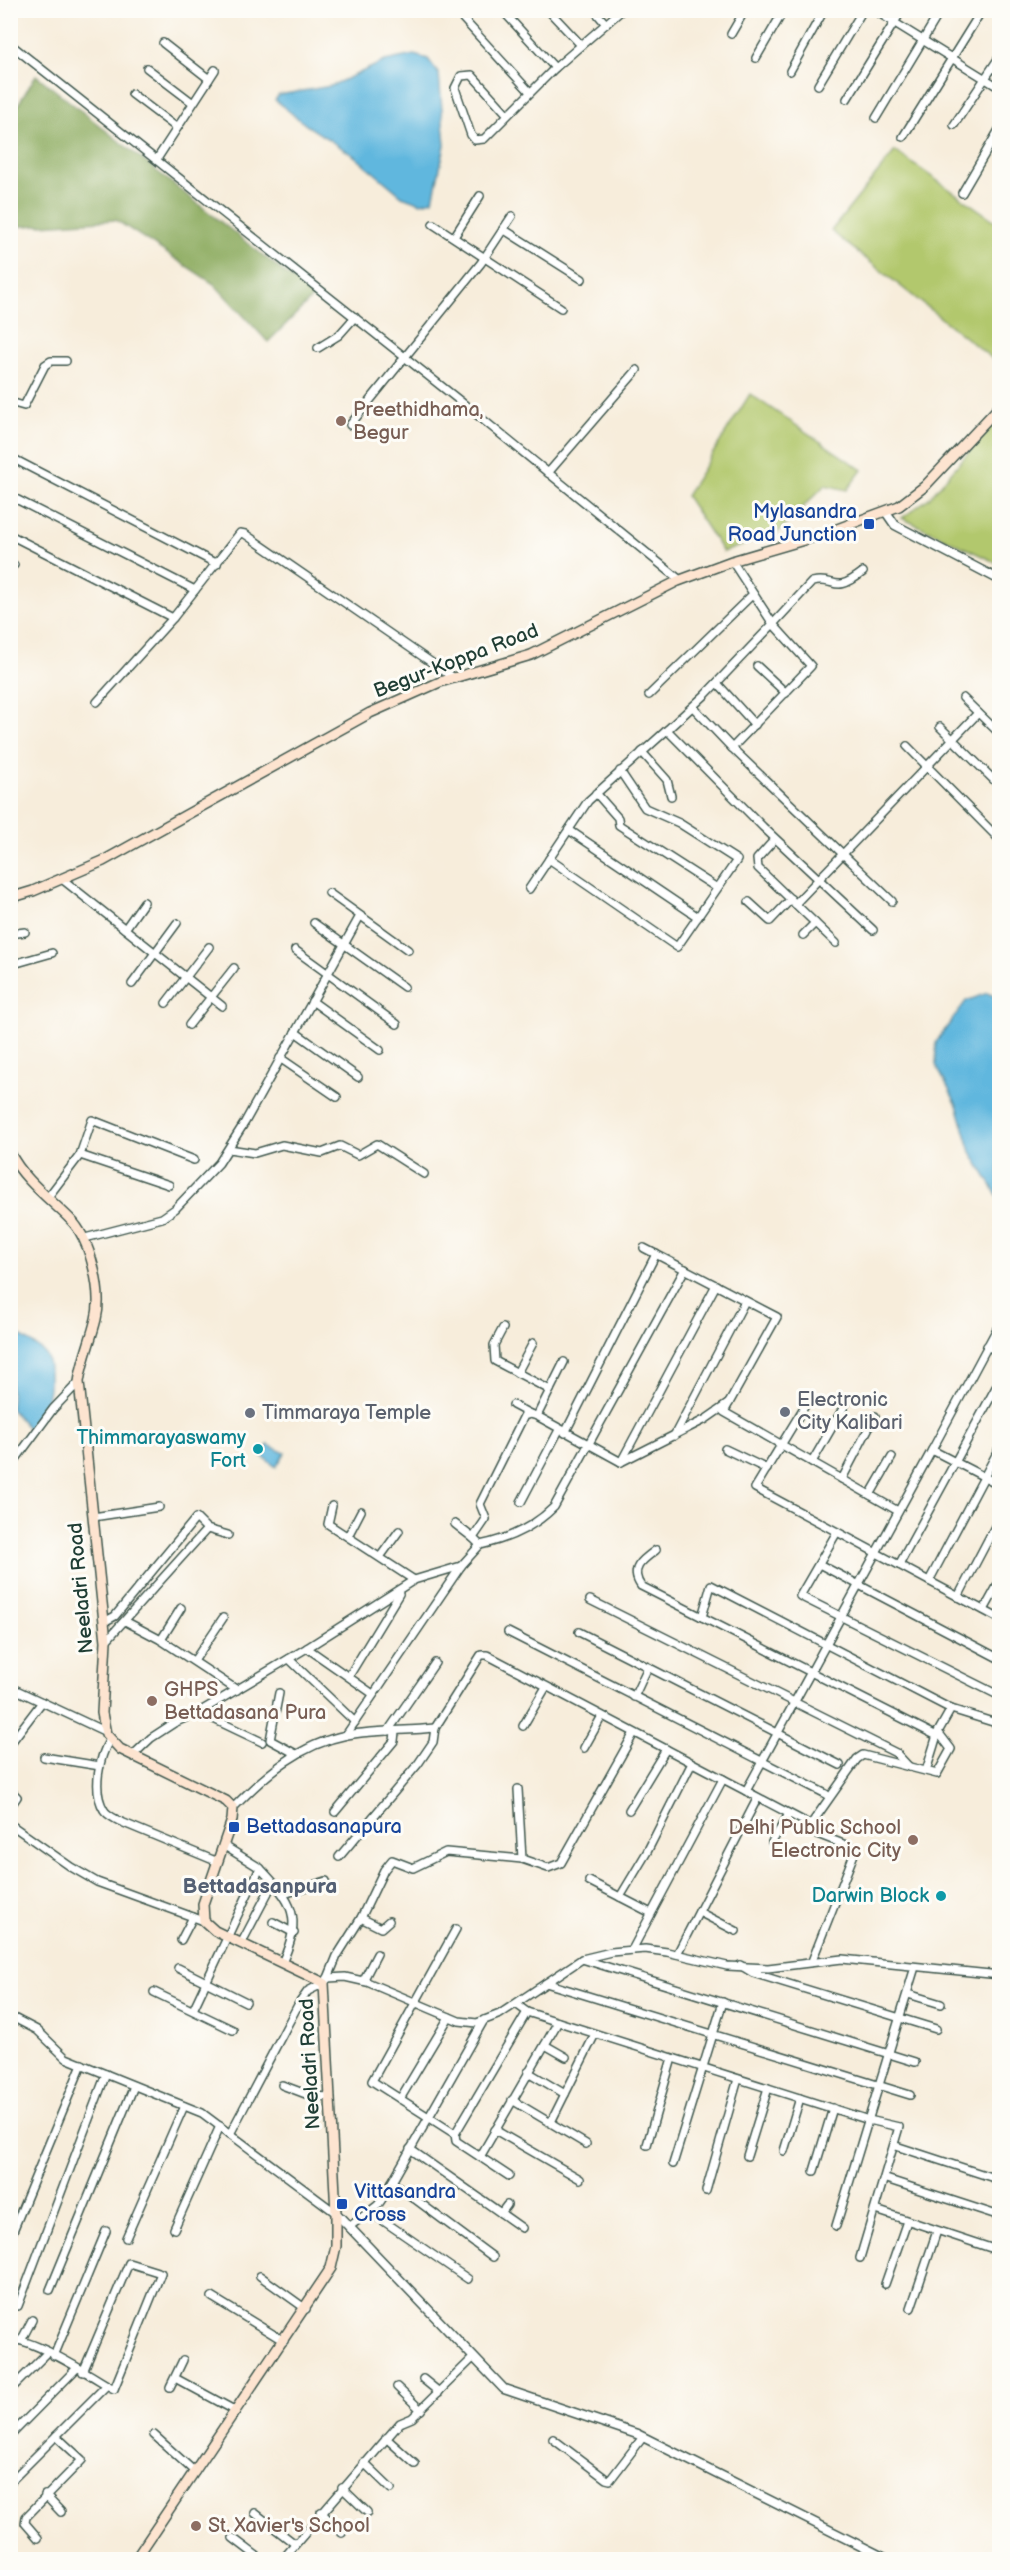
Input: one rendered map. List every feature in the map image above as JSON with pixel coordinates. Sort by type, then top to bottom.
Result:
[{"type":"main road","name":"Begur-Koppa Road","points":[[10,898],[103,861],[370,712],[454,678],[531,655],[681,580],[732,561],[821,535],[899,507],[925,486],[999,406]]},
{"type":"main road","name":"Neeladri Road","points":[[10,1153],[85,1238],[97,1292],[97,1317],[78,1382],[106,1641],[102,1713],[108,1736]]},
{"type":"main road","points":[[108,1736],[133,1755],[226,1801],[233,1808],[232,1820],[203,1904],[204,1921]]},
{"type":"main road","name":"Neeladri Road","points":[[135,2559],[306,2309],[331,2268],[336,2246],[326,1981],[241,1944],[215,1931],[204,1921]]},
{"type":"street","points":[[455,10],[530,92]]},
{"type":"street","points":[[502,10],[555,69]]},
{"type":"street","points":[[548,10],[581,45]]},
{"type":"street","points":[[594,10],[606,24]]},
{"type":"street","points":[[508,115],[472,75],[461,76],[456,82],[455,88],[475,140],[484,139],[508,115],[530,92],[622,10]]},
{"type":"street","points":[[731,34],[746,10]]},
{"type":"street","points":[[756,58],[784,10]]},
{"type":"street","points":[[790,71],[824,10]]},
{"type":"street","points":[[818,85],[863,10]]},
{"type":"street","points":[[874,10],[999,88]]},
{"type":"street","points":[[847,99],[902,10]]},
{"type":"street","points":[[876,118],[941,10]]},
{"type":"street","points":[[903,137],[982,10]]},
{"type":"street","points":[[163,43],[209,79]]},
{"type":"street","points":[[10,44],[404,356],[681,580]]},
{"type":"street","points":[[954,125],[999,56]]},
{"type":"street","points":[[147,68],[193,103]]},
{"type":"street","points":[[157,159],[215,69]]},
{"type":"street","points":[[132,94],[177,128]]},
{"type":"street","points":[[962,193],[999,128]]},
{"type":"street","points":[[454,237],[480,196]]},
{"type":"street","points":[[350,425],[485,257],[512,216]]},
{"type":"street","points":[[433,224],[561,308]]},
{"type":"street","points":[[503,229],[582,279]]},
{"type":"street","points":[[318,348],[333,340],[355,318]]},
{"type":"street","points":[[10,402],[24,406],[45,365],[51,361],[66,361]]},
{"type":"street","points":[[548,473],[637,370]]},
{"type":"street","points":[[10,457],[217,564]]},
{"type":"street","points":[[10,496],[195,590]]},
{"type":"street","points":[[886,512],[895,525],[999,580]]},
{"type":"street","points":[[97,702],[173,618],[217,564],[237,534],[245,534],[454,678]]},
{"type":"street","points":[[10,535],[173,618]]},
{"type":"street","points":[[732,561],[773,624],[811,666],[732,748]]},
{"type":"street","points":[[529,889],[596,793],[693,707],[812,582],[820,580],[841,585],[849,583],[863,572]]},
{"type":"street","points":[[649,695],[753,594]]},
{"type":"street","points":[[757,666],[786,693]]},
{"type":"street","points":[[717,683],[755,724]]},
{"type":"street","points":[[963,698],[999,734]]},
{"type":"street","points":[[693,707],[732,748],[892,901]]},
{"type":"street","points":[[749,902],[770,921],[817,878],[978,713]]},
{"type":"street","points":[[940,727],[999,786]]},
{"type":"street","points":[[667,729],[775,839],[873,930]]},
{"type":"street","points":[[907,746],[999,840]]},
{"type":"street","points":[[642,752],[667,780],[672,790],[671,796]]},
{"type":"street","points":[[549,859],[677,947],[737,860],[679,823],[645,808],[620,771]]},
{"type":"street","points":[[596,793],[618,818],[619,825],[717,888]]},
{"type":"street","points":[[568,830],[698,917]]},
{"type":"street","points":[[775,839],[760,855],[756,864],[836,943]]},
{"type":"street","points":[[62,879],[222,1006]]},
{"type":"street","points":[[329,893],[408,950]]},
{"type":"street","points":[[125,929],[144,902]]},
{"type":"street","points":[[85,1238],[162,1218],[175,1209],[229,1149],[360,916]]},
{"type":"street","points":[[132,984],[177,923]]},
{"type":"street","points":[[314,923],[404,987]]},
{"type":"street","points":[[803,935],[815,923]]},
{"type":"street","points":[[10,934],[25,932]]},
{"type":"street","points":[[166,1003],[209,947]]},
{"type":"street","points":[[295,950],[397,1024]]},
{"type":"street","points":[[10,965],[52,953]]},
{"type":"street","points":[[189,1024],[234,968]]},
{"type":"street","points":[[312,1001],[380,1050]]},
{"type":"street","points":[[295,1032],[358,1077]]},
{"type":"street","points":[[280,1058],[337,1096]]},
{"type":"street","points":[[48,1197],[80,1155],[92,1120],[194,1160]]},
{"type":"street","points":[[229,1149],[255,1153],[282,1145],[322,1153],[340,1146],[358,1155],[377,1144],[424,1173]]},
{"type":"street","points":[[80,1155],[169,1185]]},
{"type":"street","points":[[644,1248],[777,1317],[724,1412],[898,1511]]},
{"type":"street","points":[[521,1502],[562,1432],[656,1254]]},
{"type":"street","points":[[346,1735],[461,1566],[480,1545],[504,1540],[542,1520],[554,1507],[685,1269]]},
{"type":"street","points":[[621,1462],[716,1285]]},
{"type":"street","points":[[674,1436],[746,1301]]},
{"type":"street","points":[[746,1791],[999,1323]]},
{"type":"street","points":[[503,1328],[494,1345],[495,1361],[550,1390]]},
{"type":"street","points":[[517,1373],[533,1343]]},
{"type":"street","points":[[987,1346],[999,1353]]},
{"type":"street","points":[[473,1538],[486,1520],[480,1504],[520,1421],[534,1415],[564,1362]]},
{"type":"street","points":[[899,1565],[999,1380]]},
{"type":"street","points":[[10,1467],[53,1409],[78,1382]]},
{"type":"street","points":[[812,1462],[849,1398]]},
{"type":"street","points":[[621,1462],[674,1436],[729,1403]]},
{"type":"street","points":[[806,1404],[754,1488],[999,1618]]},
{"type":"street","points":[[513,1405],[588,1447],[621,1462]]},
{"type":"street","points":[[842,1479],[875,1416]]},
{"type":"street","points":[[929,1581],[999,1447]]},
{"type":"street","points":[[725,1449],[766,1469]]},
{"type":"street","points":[[932,1450],[999,1485]]},
{"type":"street","points":[[870,1495],[892,1456]]},
{"type":"street","points":[[332,1506],[328,1524],[414,1580]]},
{"type":"street","points":[[93,1517],[159,1507]]},
{"type":"street","points":[[348,1536],[361,1511]]},
{"type":"street","points":[[958,1597],[999,1517]]},
{"type":"street","points":[[104,1622],[115,1616],[196,1518],[207,1528],[228,1535]]},
{"type":"street","points":[[455,1524],[480,1545]]},
{"type":"street","points":[[106,1641],[207,1528]]},
{"type":"street","points":[[380,1557],[399,1531]]},
{"type":"street","points":[[837,1532],[800,1596],[999,1696]]},
{"type":"street","points":[[656,1550],[641,1561],[636,1571],[636,1578],[641,1586],[937,1734],[951,1749],[937,1774],[863,1755],[856,1758],[807,1830],[856,1849],[812,1961]]},
{"type":"street","points":[[819,1564],[999,1659]]},
{"type":"street","points":[[133,1755],[166,1728],[199,1712],[289,1659],[400,1592],[414,1580],[461,1566]]},
{"type":"street","points":[[984,1610],[999,1581]]},
{"type":"street","points":[[702,1617],[711,1585],[951,1709],[998,1721]]},
{"type":"street","points":[[349,1676],[400,1592]]},
{"type":"street","points":[[590,1600],[897,1753],[909,1767]]},
{"type":"street","points":[[161,1640],[182,1608]]},
{"type":"street","points":[[194,1661],[223,1618]]},
{"type":"street","points":[[125,1621],[161,1640],[237,1690]]},
{"type":"street","points":[[508,1632],[826,1794]]},
{"type":"street","points":[[579,1632],[840,1765]]},
{"type":"street","points":[[307,1648],[373,1694]]},
{"type":"street","points":[[339,1857],[418,1764],[433,1742],[435,1728],[481,1655],[487,1655],[692,1762],[757,1799],[811,1825]]},
{"type":"street","points":[[289,1659],[356,1722]]},
{"type":"street","points":[[335,1812],[394,1741],[392,1732],[435,1663]]},
{"type":"street","points":[[634,1697],[648,1667]]},
{"type":"street","points":[[10,1687],[108,1736],[100,1766],[100,1802],[105,1812],[119,1821],[218,1862]]},
{"type":"street","points":[[523,1726],[546,1687]]},
{"type":"street","points":[[279,1694],[270,1740],[296,1754]]},
{"type":"street","points":[[10,1744],[42,1702]]},
{"type":"street","points":[[926,1771],[937,1734],[951,1709]]},
{"type":"street","points":[[199,1712],[262,1742]]},
{"type":"street","points":[[584,1748],[602,1716]]},
{"type":"street","points":[[233,1808],[273,1770],[296,1754],[346,1735],[435,1728]]},
{"type":"street","points":[[326,1981],[337,1956],[361,1918],[376,1883],[392,1860],[413,1868],[446,1852],[522,1859],[548,1868],[561,1863],[634,1733]]},
{"type":"street","points":[[629,1810],[666,1749]]},
{"type":"street","points":[[44,1757],[100,1766]]},
{"type":"street","points":[[620,1897],[647,1852],[692,1762]]},
{"type":"street","points":[[632,1950],[723,1779]]},
{"type":"street","points":[[518,1789],[522,1859]]},
{"type":"street","points":[[10,1790],[17,1797],[10,1807]]},
{"type":"street","points":[[677,1954],[757,1799]]},
{"type":"street","points":[[772,1842],[789,1814]]},
{"type":"street","points":[[10,1824],[71,1867],[97,1882],[204,1921]]},
{"type":"street","points":[[223,1845],[260,1868],[284,1894],[292,1915],[294,1933],[282,1963]]},
{"type":"street","points":[[193,2010],[260,1868]]},
{"type":"street","points":[[284,1894],[326,1881]]},
{"type":"street","points":[[589,1881],[651,1913]]},
{"type":"street","points":[[241,1944],[273,1883]]},
{"type":"street","points":[[699,1912],[736,1931]]},
{"type":"street","points":[[181,1940],[193,1917]]},
{"type":"street","points":[[361,1918],[381,1928],[389,1921]]},
{"type":"street","points":[[273,1922],[294,1933]]},
{"type":"street","points":[[455,2134],[372,2081],[456,1929]]},
{"type":"street","points":[[230,2134],[298,2005],[308,1991],[326,1981],[345,1977],[363,1981],[415,2001],[459,2021],[477,2023],[516,2004],[582,1959],[632,1950],[677,1954],[727,1966],[768,1968],[842,1959],[999,1975]]},
{"type":"street","points":[[363,1981],[377,1954]]},
{"type":"street","points":[[582,1959],[915,2062]]},
{"type":"street","points":[[740,1965],[753,1973],[936,2029]]},
{"type":"street","points":[[836,2226],[915,1967]]},
{"type":"street","points":[[178,1968],[246,2002]]},
{"type":"street","points":[[546,1983],[910,2095]]},
{"type":"street","points":[[154,1992],[233,2030]]},
{"type":"street","points":[[908,1994],[940,2004]]},
{"type":"street","points":[[673,2164],[701,2067],[723,2002]]},
{"type":"street","points":[[516,2004],[526,2012],[869,2120],[899,2127],[896,2146],[860,2258]]},
{"type":"street","points":[[508,2176],[456,2141],[455,2134],[526,2012]]},
{"type":"street","points":[[10,2016],[37,2030],[66,2058],[202,2113],[336,2213],[498,2386],[643,2437],[889,2559]]},
{"type":"street","points":[[400,2099],[449,2017]]},
{"type":"street","points":[[349,2227],[378,2205],[484,2020]]},
{"type":"street","points":[[480,2157],[558,2022]]},
{"type":"street","points":[[551,2122],[595,2034]]},
{"type":"street","points":[[545,2045],[566,2057]]},
{"type":"street","points":[[647,2145],[672,2058]]},
{"type":"street","points":[[10,2238],[82,2064]]},
{"type":"street","points":[[528,2072],[565,2094]]},
{"type":"street","points":[[18,2306],[106,2074]]},
{"type":"street","points":[[706,2191],[738,2079]]},
{"type":"street","points":[[282,2085],[311,2096],[330,2097]]},
{"type":"street","points":[[50,2290],[134,2086]]},
{"type":"street","points":[[747,2156],[768,2088]]},
{"type":"street","points":[[784,2151],[800,2098]]},
{"type":"street","points":[[512,2100],[586,2144]]},
{"type":"street","points":[[126,2238],[184,2106]]},
{"type":"street","points":[[813,2171],[833,2108]]},
{"type":"street","points":[[174,2229],[220,2126]]},
{"type":"street","points":[[495,2130],[580,2179]]},
{"type":"street","points":[[896,2146],[999,2180]]},
{"type":"street","points":[[410,2149],[522,2228]]},
{"type":"street","points":[[886,2179],[999,2216]]},
{"type":"street","points":[[392,2182],[493,2257]]},
{"type":"street","points":[[501,2213],[507,2205]]},
{"type":"street","points":[[876,2210],[999,2252]]},
{"type":"street","points":[[369,2211],[468,2279]]},
{"type":"street","points":[[885,2284],[907,2221]]},
{"type":"street","points":[[10,2390],[51,2354],[106,2231]]},
{"type":"street","points":[[911,2308],[937,2231]]},
{"type":"street","points":[[10,2341],[22,2340],[51,2354],[80,2371],[114,2389],[161,2273],[129,2263],[80,2371],[10,2436]]},
{"type":"street","points":[[260,2276],[306,2309]]},
{"type":"street","points":[[212,2297],[284,2341]]},
{"type":"street","points":[[22,2340],[33,2320]]},
{"type":"street","points":[[282,2559],[400,2422],[412,2418],[473,2358]]},
{"type":"street","points":[[170,2387],[183,2360]]},
{"type":"street","points":[[175,2378],[236,2412]]},
{"type":"street","points":[[423,2379],[439,2392]]},
{"type":"street","points":[[10,2482],[107,2385]]},
{"type":"street","points":[[397,2387],[421,2410]]},
{"type":"street","points":[[38,2538],[25,2523],[26,2517],[45,2495],[82,2460],[56,2436]]},
{"type":"street","points":[[154,2436],[195,2472]]},
{"type":"street","points":[[553,2439],[606,2480],[610,2480],[643,2437]]},
{"type":"street","points":[[386,2438],[415,2464]]},
{"type":"street","points":[[364,2463],[391,2490]]},
{"type":"street","points":[[342,2488],[367,2512]]},
{"type":"street","points":[[45,2495],[61,2512]]},
{"type":"street","points":[[321,2512],[342,2533]]},
{"type":"street","points":[[255,2513],[295,2544]]},
{"type":"street","points":[[233,2538],[262,2559]]},
{"type":"green space","points":[[36,75],[314,296],[268,342],[214,284],[116,220],[11,227],[11,116]]},
{"type":"green space","points":[[895,151],[999,224],[999,364],[831,231]]},
{"type":"green space","points":[[750,394],[862,470],[847,490],[825,485],[777,533],[723,552],[686,496]]},
{"type":"green space","points":[[999,417],[999,564],[902,518],[929,498]]},
{"type":"water","points":[[414,55],[428,59],[439,74],[445,145],[433,200],[421,203],[402,196],[353,155],[306,125],[275,100],[279,95],[331,86],[385,61]]},
{"type":"water","points":[[987,993],[999,998],[999,1198],[971,1152],[957,1105],[936,1065],[936,1042],[966,1001]]},
{"type":"water","points":[[11,1329],[42,1351],[48,1363],[48,1396],[39,1416],[29,1429],[11,1409]]},
{"type":"water","points":[[268,1445],[285,1453],[276,1467],[262,1456]]},
{"type":"place","name":"Preethidhama, Begur","points":[[341,421]]},
{"type":"place","name":"Mylasandra Road Junction","points":[[869,524]]},
{"type":"place","name":"Electronic City Kalibari","points":[[785,1412]]},
{"type":"place","name":"Timmaraya Temple","points":[[250,1413]]},
{"type":"place","name":"Thimmarayaswamy Fort","points":[[258,1449]]},
{"type":"place","name":"GHPS Bettadasana Pura","points":[[152,1701]]},
{"type":"place","name":"Bettadasanapura","points":[[234,1827]]},
{"type":"place","name":"Delhi Public School Electronic City","points":[[913,1840]]},
{"type":"place","name":"Darwin Block","points":[[941,1896]]},
{"type":"place","name":"Vittasandra Cross","points":[[342,2204]]},
{"type":"place","name":"St. Xavier's School","points":[[196,2526]]},
{"type":"district","name":"Bettadasanpura","points":[[260,1886]]}]
